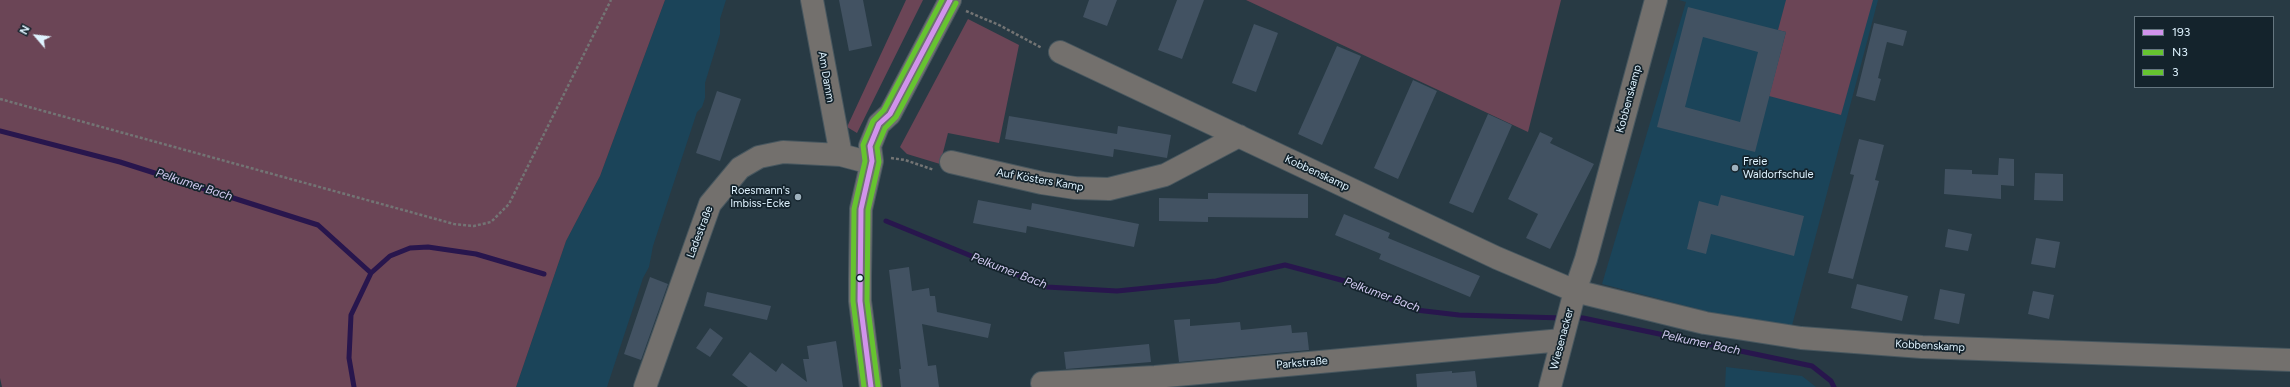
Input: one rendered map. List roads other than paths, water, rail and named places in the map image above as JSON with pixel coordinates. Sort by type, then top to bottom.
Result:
[{"type":"main road","points":[[871,387],[860,301],[861,209],[871,162],[882,150],[891,128],[890,114],[949,2]]},
{"type":"street","name":"Am Damm","points":[[812,0],[841,155]]},
{"type":"street","name":"Kobbenskamp","points":[[1573,299],[1588,251],[1656,0]]},
{"type":"street","name":"Kobbenskamp","points":[[1060,52],[1510,264],[1573,299],[1705,323],[1801,338],[1922,347],[2290,360]]},
{"type":"street","name":"Auf Kösters Kamp","points":[[951,162],[1042,183],[1075,188],[1109,189],[1165,175],[1239,136]]},
{"type":"street","name":"Ladestraße","points":[[645,387],[710,204],[740,168],[759,157],[783,152],[841,155],[871,162]]},
{"type":"street","name":"Wiesenacker","points":[[1550,387],[1573,299]]},
{"type":"street","name":"Parkstraße","points":[[1042,383],[1155,377],[1563,334]]},
{"type":"waterway","name":"Pelkumer Bach","points":[[0,131],[120,162],[318,225],[371,273]]},
{"type":"waterway","name":"Pelkumer Bach","points":[[886,221],[1047,287],[1117,291],[1216,281],[1285,265],[1356,284],[1416,310],[1459,315],[1563,318]]},
{"type":"waterway","points":[[354,387],[349,358],[351,315],[371,273],[390,256],[410,248],[428,247],[476,254],[544,274]]},
{"type":"waterway","name":"Pelkumer Bach","points":[[1573,318],[1583,318],[1812,366],[1831,381],[1834,387]]},
{"type":"place","name":"Freie Waldorfschule","points":[[1735,168]]},
{"type":"place","name":"Roesmann's Imbiss-Ecke","points":[[798,197]]}]
